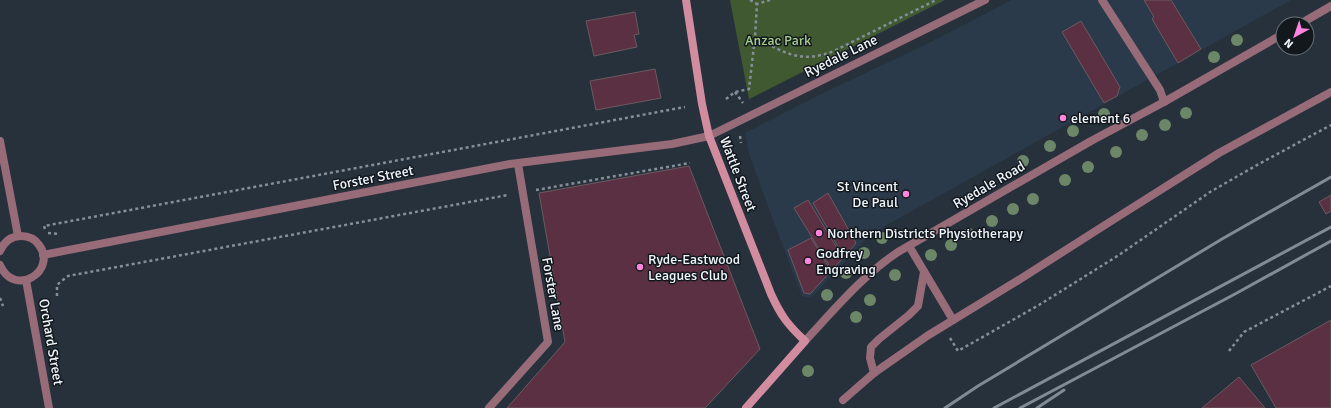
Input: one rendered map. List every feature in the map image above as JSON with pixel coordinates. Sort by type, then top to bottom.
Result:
[{"type":"street","name":"Wattle Street","points":[[686,0],[702,104],[709,136],[771,294],[779,311],[789,326],[805,342]]},
{"type":"street","name":"Ryedale Lane","points":[[709,136],[985,0]]},
{"type":"street","points":[[1102,0],[1160,90],[1164,102]]},
{"type":"street","points":[[1314,16],[1331,6]]},
{"type":"street","name":"Ryedale Road","points":[[746,408],[866,276],[884,262],[1091,141],[1164,102],[1275,39]]},
{"type":"street","points":[[843,400],[874,373],[927,336],[1219,154],[1331,92]]},
{"type":"street","name":"Forster Street","points":[[43,254],[518,164],[672,144],[709,136]]},
{"type":"street","points":[[0,141],[18,236]]},
{"type":"street","name":"Forster Lane","points":[[489,408],[548,342],[518,164]]},
{"type":"street","points":[[0,251],[8,240],[18,236],[30,237],[36,241],[41,247],[43,254],[41,269],[36,275],[26,280],[15,280],[9,277],[3,272],[0,265]]},
{"type":"street","points":[[909,246],[953,320]]},
{"type":"street","points":[[874,373],[870,358],[871,347],[918,306],[924,272]]},
{"type":"street","name":"Orchard Street","points":[[26,280],[50,408]]},
{"type":"path","points":[[750,0],[757,4],[770,0]]},
{"type":"path","points":[[755,37],[787,54],[799,57],[822,56],[936,0]]},
{"type":"path","points":[[726,99],[735,92],[749,89],[757,4]]},
{"type":"path","name":"Forster Street","points":[[44,226],[685,107]]},
{"type":"path","points":[[943,326],[958,351],[1046,301],[1119,254],[1210,192],[1331,125]]},
{"type":"path","points":[[57,296],[57,285],[68,276],[522,192],[690,163]]},
{"type":"path","points":[[1230,351],[1244,332],[1331,286]]},
{"type":"path","points":[[0,298],[3,306]]},
{"type":"shaded area","points":[[1012,0],[1291,0],[885,226],[866,239],[811,298],[802,296],[749,154],[745,133],[821,94],[925,45]]},
{"type":"green space","name":"Anzac Park","points":[[730,0],[945,0],[749,99]]},
{"type":"building","points":[[1144,0],[1171,0],[1201,49],[1178,63],[1152,19],[1154,17]]},
{"type":"building","points":[[635,12],[639,34],[634,35],[637,47],[594,56],[586,21]]},
{"type":"building","points":[[1081,21],[1120,87],[1117,96],[1104,103],[1062,32]]},
{"type":"building","points":[[655,69],[661,98],[596,110],[590,81]]},
{"type":"building","name":"Ryde-Eastwood Leagues Club","points":[[689,166],[760,349],[705,408],[507,408],[565,342],[539,193]]},
{"type":"building","points":[[828,193],[856,243],[844,257],[813,203]]},
{"type":"building","points":[[1331,195],[1331,211],[1326,214],[1319,202]]},
{"type":"building","name":"Northern Districts Physiotherapy","points":[[808,200],[843,258],[832,270],[794,208]]},
{"type":"building","name":"Godfrey Engraving","points":[[811,238],[831,271],[810,294],[804,293],[788,250]]},
{"type":"building","points":[[1331,320],[1331,408],[1276,408],[1251,365]]},
{"type":"building","points":[[1239,377],[1265,408],[1202,408]]},
{"type":"railway","points":[[945,408],[978,386],[1222,239],[1331,177]]},
{"type":"railway","points":[[994,408],[1331,227]]},
{"type":"railway","points":[[1020,408],[1235,294],[1331,241]]},
{"type":"railway","points":[[1037,408],[1064,390]]},
{"type":"place","name":"element 6","points":[[1063,118]]},
{"type":"place","name":"St Vincent De Paul","points":[[906,194]]},
{"type":"place","name":"Northern Districts Physiotherapy","points":[[819,233]]},
{"type":"place","name":"Godfrey Engraving","points":[[808,261]]},
{"type":"place","name":"Ryde-Eastwood Leagues Club","points":[[640,267]]}]
